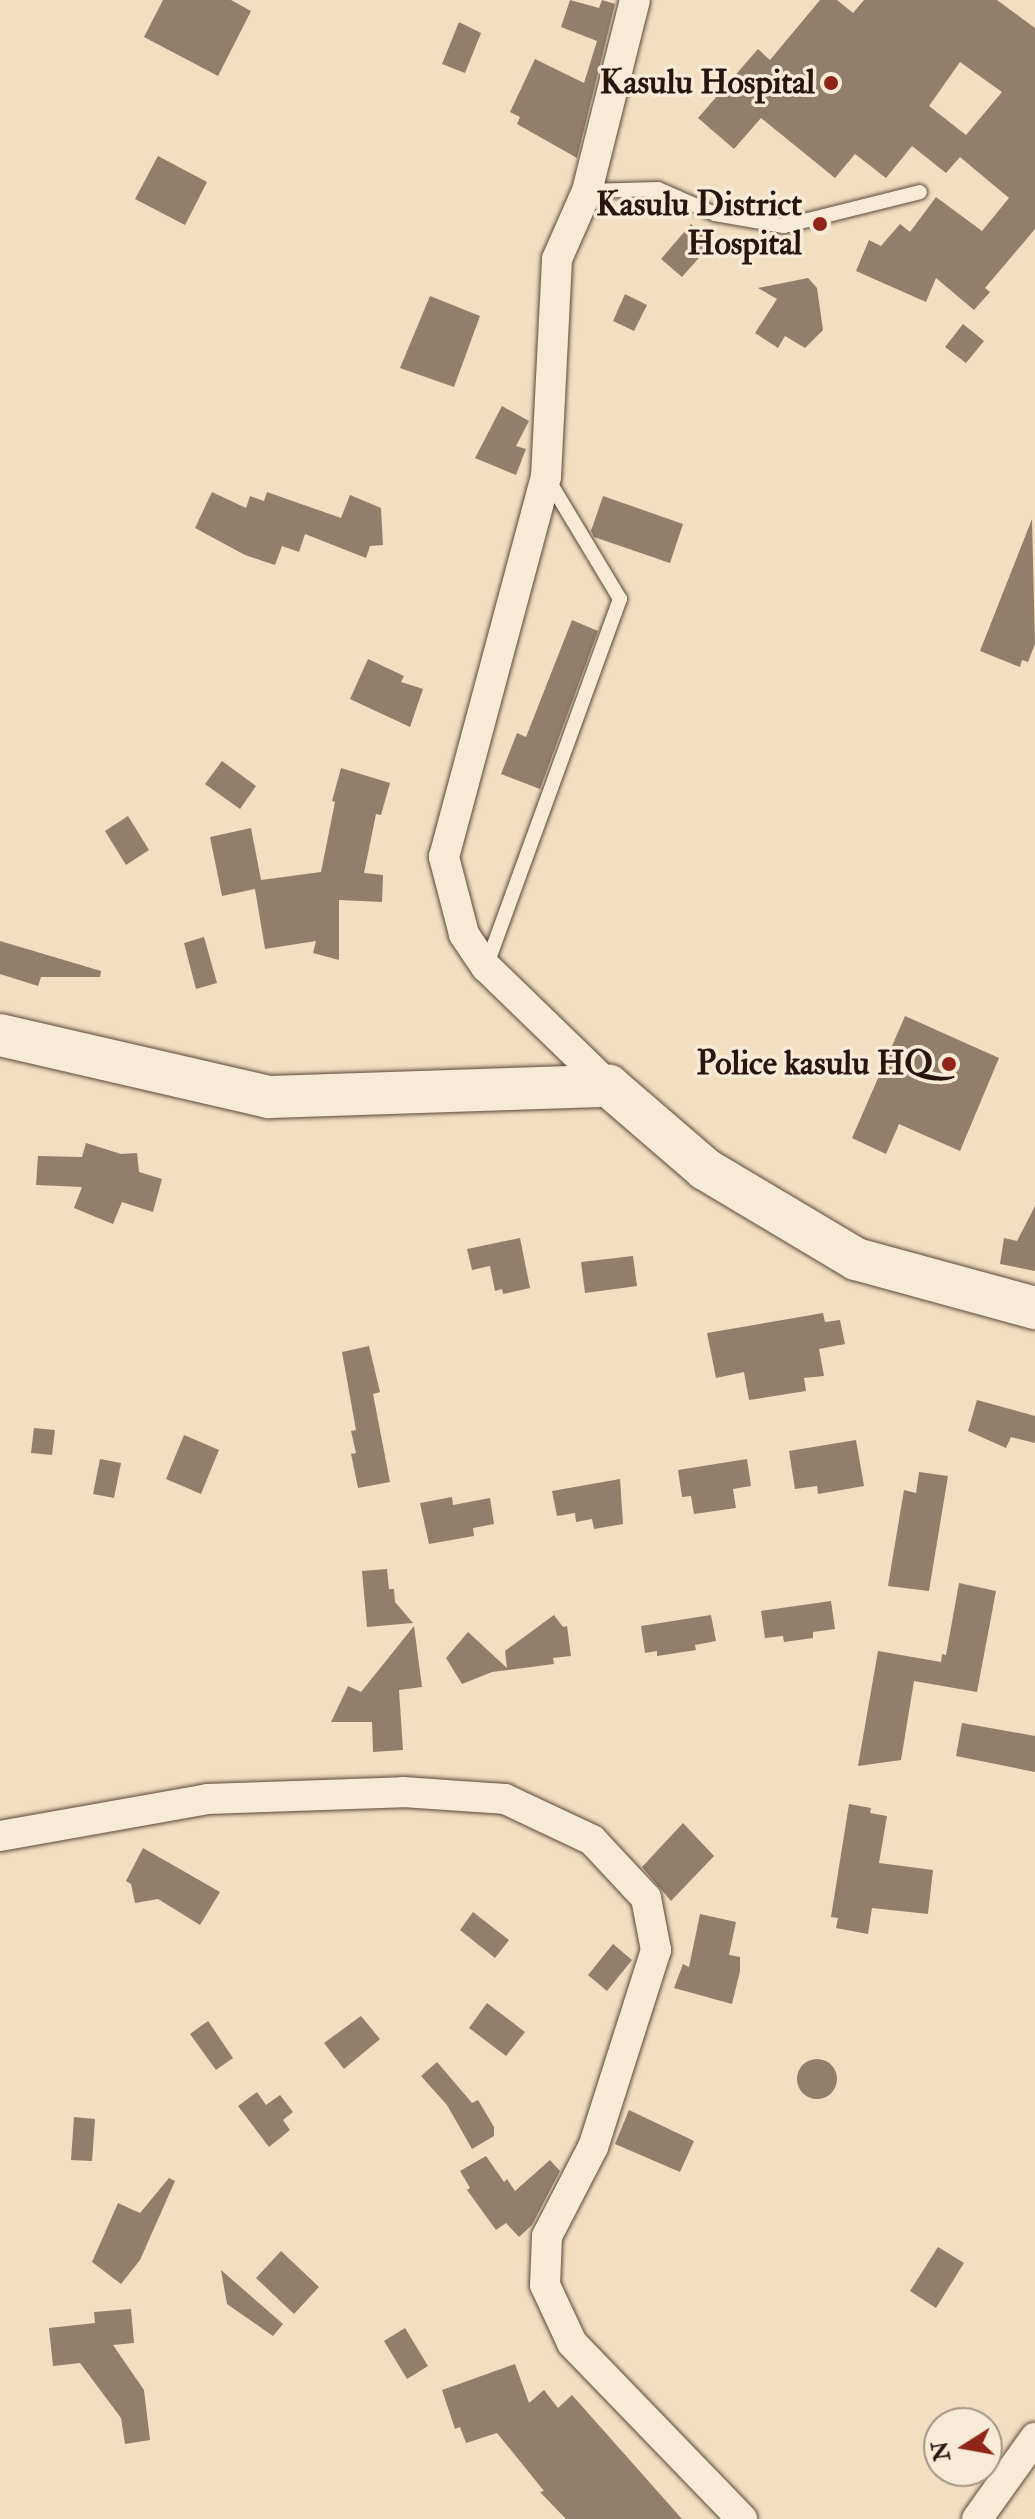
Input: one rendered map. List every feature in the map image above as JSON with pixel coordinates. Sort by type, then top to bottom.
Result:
[{"type":"street","points":[[635,0],[587,191],[557,259],[546,477],[444,857],[464,934],[486,967],[609,1086],[705,1169],[856,1259],[1035,1308]]},
{"type":"street","points":[[0,1035],[269,1097],[609,1086]]},
{"type":"street","points":[[0,1836],[207,1799],[403,1792],[505,1799],[592,1840],[646,1898],[656,1950],[593,2147],[547,2236],[545,2285],[572,2343],[742,2519]]},
{"type":"street","points":[[977,2519],[1035,2438]]},
{"type":"lane","points":[[587,191],[658,189],[715,214],[784,226],[920,192]]},
{"type":"lane","points":[[486,967],[620,599],[546,477]]},
{"type":"building","points":[[163,0],[231,0],[251,11],[218,76],[144,37]]},
{"type":"building","points":[[570,0],[599,8],[602,0],[615,4],[577,158],[517,124],[520,117],[510,112],[535,59],[584,83],[597,41],[561,27]]},
{"type":"building","points":[[820,0],[837,0],[853,13],[864,0],[997,0],[1035,28],[1035,229],[985,288],[990,292],[974,310],[936,278],[926,302],[856,271],[869,240],[881,246],[900,224],[910,232],[936,197],[982,231],[1009,198],[960,157],[946,173],[912,146],[886,178],[855,154],[835,178],[761,118],[734,149],[698,118],[758,49],[770,60]],"holes":[[[960,62],[1002,92],[966,135],[929,106]]]},
{"type":"building","points":[[459,22],[481,33],[465,73],[442,64]]},
{"type":"building","points":[[158,156],[207,182],[185,225],[135,199]]},
{"type":"building","points":[[691,224],[712,243],[682,277],[661,259]]},
{"type":"building","points":[[808,278],[817,288],[823,330],[805,348],[785,336],[778,348],[755,333],[777,299],[758,288]]},
{"type":"building","points":[[625,294],[647,305],[634,331],[613,321]]},
{"type":"building","points":[[430,296],[480,316],[454,387],[400,368]]},
{"type":"building","points":[[963,324],[984,341],[966,363],[945,347]]},
{"type":"building","points":[[502,406],[529,421],[516,446],[526,449],[516,475],[475,458]]},
{"type":"building","points":[[212,492],[246,508],[250,496],[264,501],[267,492],[341,518],[350,495],[381,508],[383,545],[370,546],[366,558],[305,534],[299,552],[282,546],[275,565],[245,555],[195,528]]},
{"type":"building","points":[[603,496],[683,524],[670,563],[594,537],[591,531]]},
{"type":"building","points":[[1032,519],[1035,644],[1028,662],[1022,660],[1020,667],[980,651]]},
{"type":"building","points":[[572,620],[598,631],[540,789],[501,774],[517,733],[526,737]]},
{"type":"building","points":[[368,659],[404,676],[401,682],[423,689],[410,727],[350,699]]},
{"type":"building","points":[[222,761],[256,786],[240,809],[205,784]]},
{"type":"building","points":[[341,768],[390,783],[381,815],[376,814],[364,873],[383,875],[382,902],[339,900],[339,960],[313,953],[316,941],[265,949],[255,889],[222,896],[210,837],[251,828],[261,880],[321,872],[335,802],[332,801]]},
{"type":"building","points":[[128,816],[149,850],[126,865],[105,831]]},
{"type":"building","points":[[204,937],[217,983],[196,989],[184,943]]},
{"type":"building","points":[[0,941],[101,971],[100,977],[41,977],[38,986],[0,974]]},
{"type":"building","points":[[905,1016],[999,1058],[960,1151],[899,1124],[886,1154],[852,1138]]},
{"type":"building","points":[[86,1143],[121,1154],[137,1153],[139,1172],[162,1179],[153,1212],[122,1202],[113,1224],[74,1208],[82,1187],[36,1185],[38,1156],[82,1157]]},
{"type":"building","points":[[1035,1206],[1035,1271],[1000,1264],[1004,1238],[1017,1241]]},
{"type":"building","points":[[520,1238],[530,1288],[503,1294],[502,1289],[495,1291],[490,1266],[472,1270],[467,1249]]},
{"type":"building","points":[[633,1256],[637,1286],[585,1293],[581,1262]]},
{"type":"building","points":[[823,1313],[825,1322],[840,1320],[845,1344],[819,1349],[824,1376],[804,1378],[806,1391],[749,1400],[744,1372],[716,1378],[707,1333]]},
{"type":"building","points":[[369,1346],[380,1392],[373,1394],[390,1482],[358,1488],[351,1454],[356,1453],[351,1431],[356,1430],[342,1352]]},
{"type":"building","points":[[977,1400],[1035,1416],[1035,1443],[1011,1437],[1006,1448],[968,1431]]},
{"type":"building","points":[[34,1428],[55,1430],[52,1455],[31,1453]]},
{"type":"building","points":[[184,1435],[219,1450],[201,1494],[166,1479]]},
{"type":"building","points":[[856,1440],[864,1486],[818,1494],[817,1486],[795,1489],[789,1451]]},
{"type":"building","points":[[100,1459],[121,1463],[114,1498],[93,1494]]},
{"type":"building","points":[[747,1459],[751,1486],[733,1489],[736,1508],[694,1514],[691,1496],[682,1497],[678,1470]]},
{"type":"building","points":[[919,1472],[948,1476],[929,1591],[888,1586],[904,1490],[916,1493]]},
{"type":"building","points":[[620,1479],[623,1524],[594,1529],[592,1519],[576,1522],[575,1513],[557,1516],[552,1491]]},
{"type":"building","points":[[452,1497],[453,1505],[490,1498],[494,1524],[473,1528],[474,1536],[429,1544],[420,1503]]},
{"type":"building","points":[[387,1569],[389,1589],[394,1589],[395,1602],[413,1623],[367,1627],[362,1571]]},
{"type":"building","points":[[959,1583],[996,1591],[977,1692],[914,1681],[901,1760],[858,1766],[878,1651],[941,1662],[942,1654],[946,1655]]},
{"type":"building","points":[[831,1601],[835,1629],[813,1632],[813,1638],[784,1642],[783,1636],[765,1638],[761,1611]]},
{"type":"building","points":[[554,1615],[563,1627],[567,1626],[571,1656],[553,1658],[554,1664],[492,1672],[462,1684],[446,1658],[468,1632],[507,1668],[505,1651]]},
{"type":"building","points":[[711,1615],[716,1641],[695,1645],[696,1650],[657,1656],[657,1651],[645,1653],[641,1626]]},
{"type":"building","points":[[414,1626],[422,1687],[399,1690],[403,1750],[373,1752],[372,1722],[331,1722],[348,1686],[361,1692]]},
{"type":"building","points":[[962,1723],[1035,1736],[1035,1772],[956,1756]]},
{"type":"building","points":[[849,1804],[871,1808],[870,1813],[887,1816],[879,1863],[933,1870],[928,1914],[872,1908],[868,1934],[836,1928],[838,1918],[831,1917]]},
{"type":"building","points":[[683,1823],[714,1856],[671,1901],[642,1867]]},
{"type":"building","points":[[143,1848],[220,1892],[200,1925],[158,1899],[135,1903],[131,1884],[126,1881]]},
{"type":"building","points":[[473,1912],[509,1940],[495,1958],[460,1930]]},
{"type":"building","points":[[700,1914],[736,1922],[729,1955],[740,1957],[740,1971],[732,2004],[674,1988],[683,1964],[689,1967]]},
{"type":"building","points":[[613,1944],[632,1960],[607,1991],[588,1975]]},
{"type":"building","points":[[487,2003],[525,2032],[506,2056],[469,2028]]},
{"type":"building","points":[[361,2016],[380,2039],[344,2069],[324,2043]]},
{"type":"building","points":[[208,2021],[233,2058],[216,2070],[190,2034]]},
{"type":"building","points":[[817,2059],[831,2065],[837,2079],[831,2093],[817,2099],[803,2093],[797,2079],[803,2065]]},
{"type":"building","points":[[437,2062],[472,2103],[478,2100],[494,2127],[494,2136],[472,2149],[447,2105],[421,2076]]},
{"type":"building","points":[[257,2092],[266,2105],[280,2095],[293,2112],[283,2120],[290,2130],[269,2147],[238,2106]]},
{"type":"building","points":[[629,2110],[694,2141],[680,2172],[615,2144]]},
{"type":"building","points":[[74,2117],[95,2119],[92,2161],[71,2160]]},
{"type":"building","points":[[486,2156],[504,2182],[507,2179],[515,2191],[550,2160],[560,2171],[532,2225],[519,2237],[506,2223],[496,2230],[467,2190],[470,2188],[460,2171]]},
{"type":"building","points":[[169,2178],[175,2181],[140,2260],[121,2284],[92,2262],[118,2203],[140,2213]]},
{"type":"building","points":[[938,2247],[964,2263],[936,2308],[910,2291]]},
{"type":"building","points":[[281,2251],[319,2287],[294,2314],[256,2278]]},
{"type":"building","points":[[221,2270],[283,2324],[273,2336],[227,2304]]},
{"type":"building","points":[[131,2309],[134,2343],[113,2345],[144,2390],[150,2440],[125,2444],[121,2418],[80,2363],[53,2366],[49,2328],[95,2323],[94,2312]]},
{"type":"building","points":[[405,2328],[428,2366],[407,2379],[384,2341]]},
{"type":"building","points":[[515,2364],[529,2403],[544,2390],[558,2408],[572,2395],[682,2519],[566,2519],[540,2492],[544,2491],[497,2433],[466,2443],[460,2427],[455,2429],[442,2390]]},
{"type":"place","name":"Kasulu Hospital","points":[[831,83]]},
{"type":"place","name":"Kasulu District Hospital","points":[[820,224]]},
{"type":"place","name":"Police kasulu HQ","points":[[949,1064]]}]
